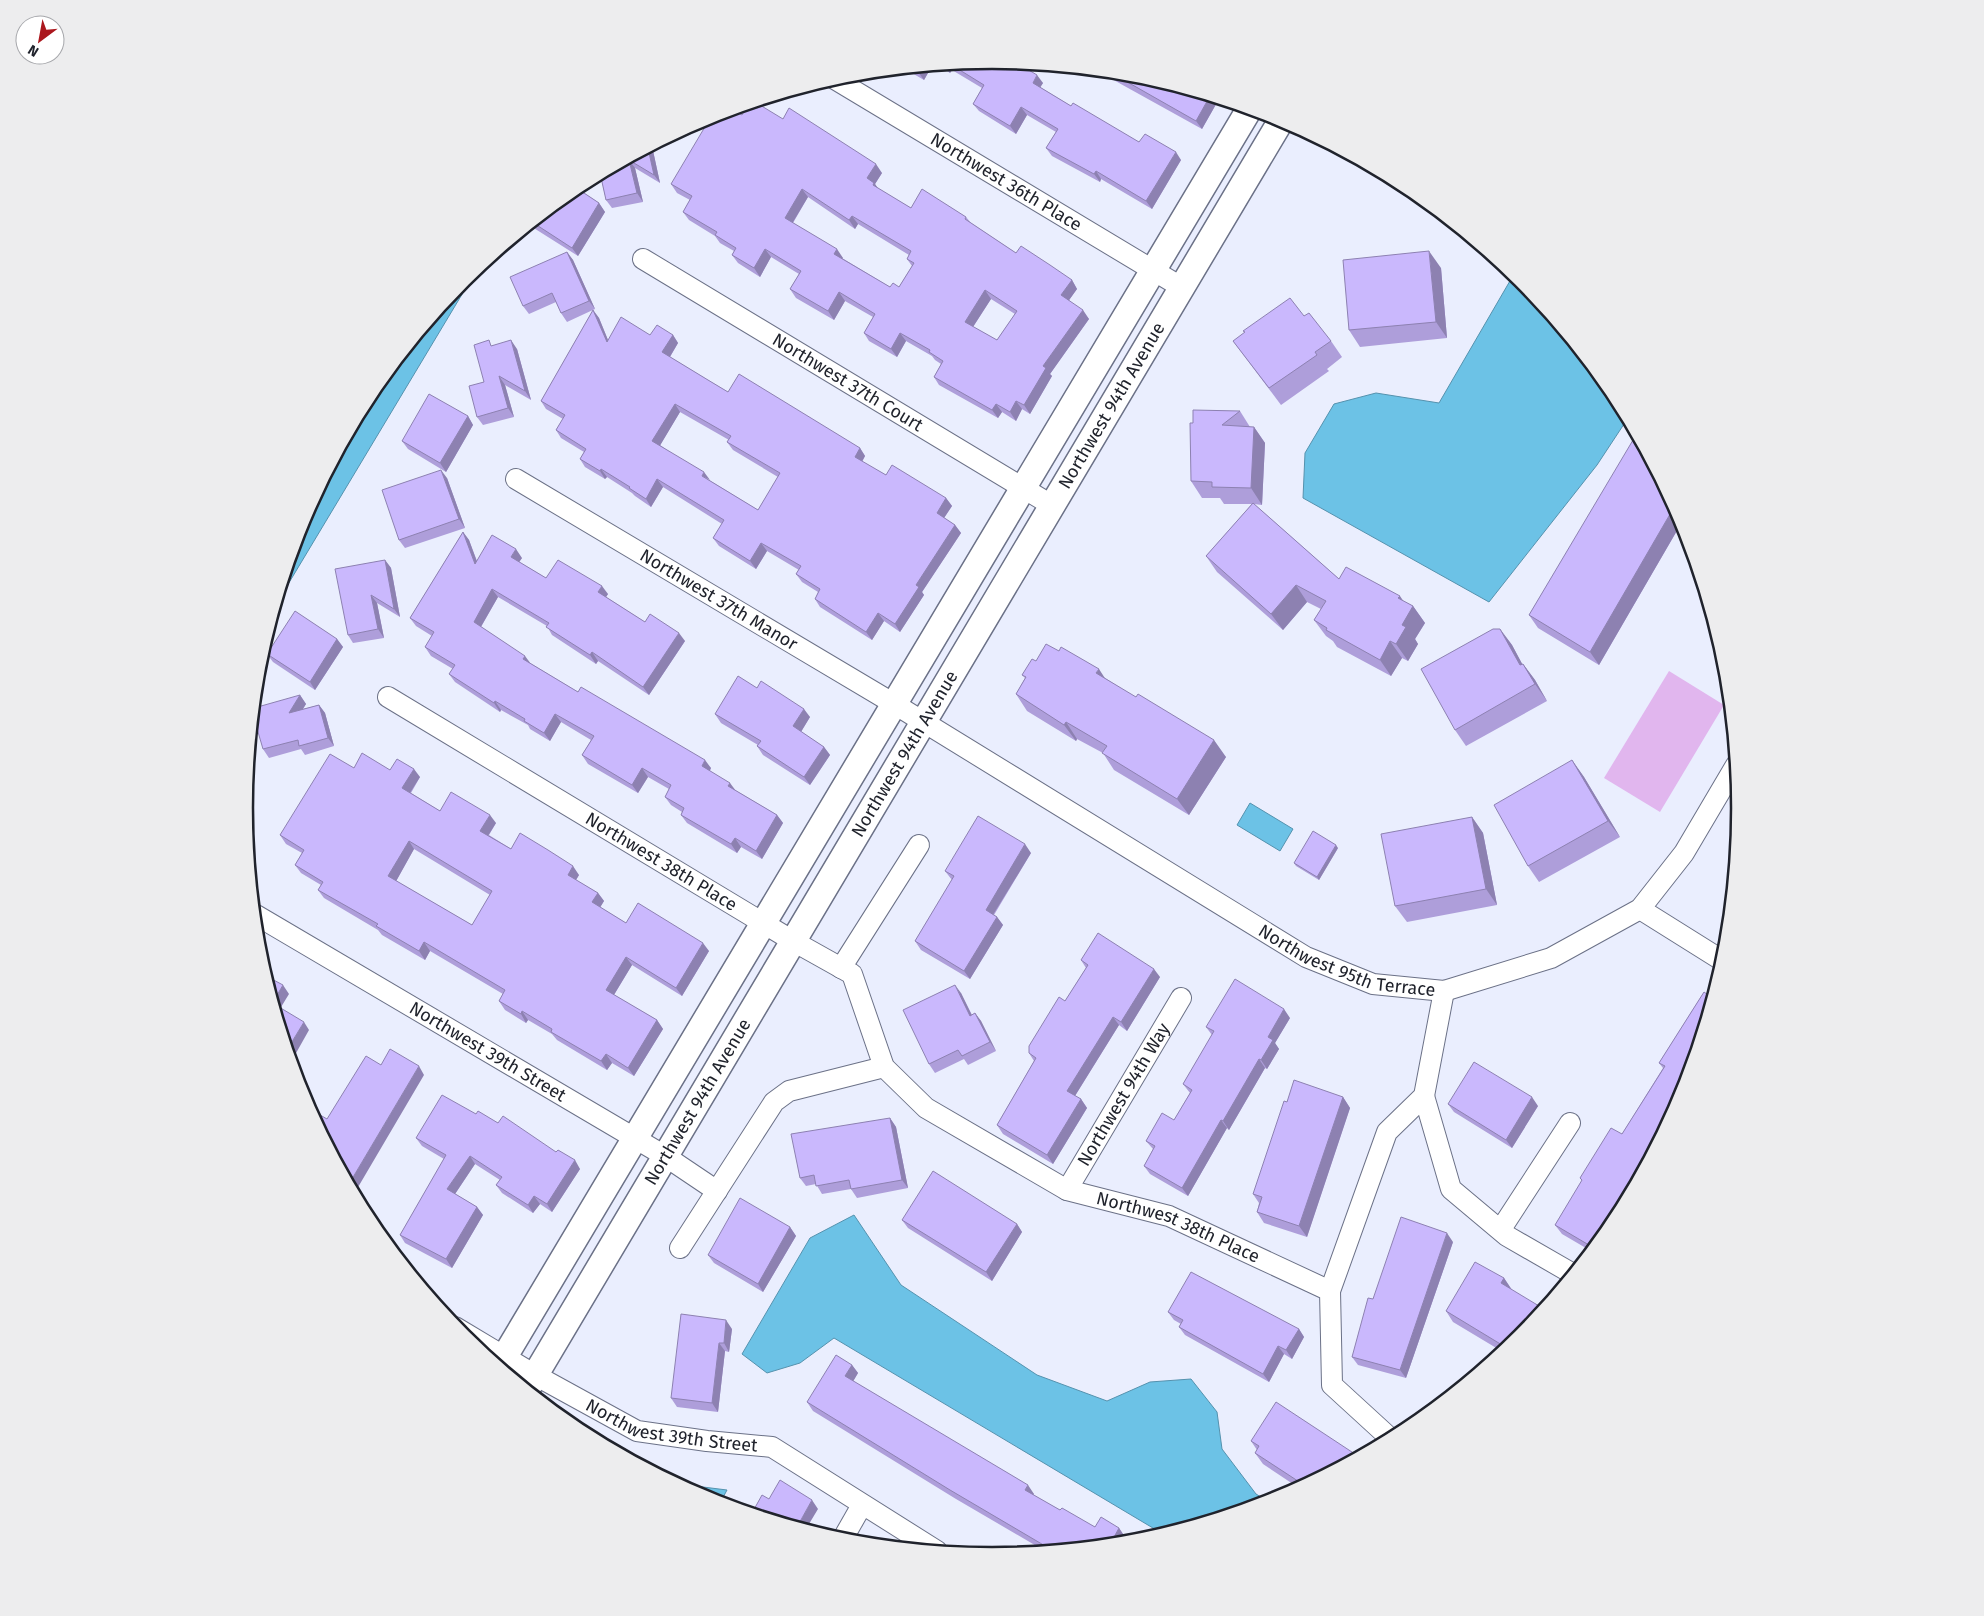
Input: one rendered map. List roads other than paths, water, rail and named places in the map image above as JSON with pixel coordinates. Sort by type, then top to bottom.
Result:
[{"type":"street","name":"Northwest 36th Place","points":[[843,84],[1181,287]]},
{"type":"street","name":"Northwest 94th Avenue","points":[[502,1361],[634,1137],[1025,490],[1246,114]]},
{"type":"street","name":"Northwest 94th Avenue","points":[[531,1382],[1278,126]]},
{"type":"street","name":"Northwest 37th Court","points":[[643,259],[1052,506]]},
{"type":"street","name":"Northwest 37th Manor","points":[[516,479],[922,722]]},
{"type":"street","name":"Northwest 38th Place","points":[[388,697],[793,941],[852,974],[884,1067],[926,1108],[1067,1190],[1169,1216],[1330,1291]]},
{"type":"street","name":"Northwest 95th Terrace","points":[[922,722],[1306,957],[1372,984],[1444,991],[1551,958],[1640,909],[1684,853],[1730,775]]},
{"type":"street","points":[[841,968],[919,845]]},
{"type":"street","points":[[1640,909],[1716,956]]},
{"type":"street","name":"Northwest 39th Street","points":[[261,918],[634,1137],[717,1191]]},
{"type":"street","points":[[1444,991],[1424,1096],[1451,1189],[1508,1236],[1568,1271]]},
{"type":"street","name":"Northwest 94th Way","points":[[1067,1190],[1181,998]]},
{"type":"street","points":[[680,1248],[774,1102],[790,1091],[884,1067]]},
{"type":"street","points":[[1385,1434],[1332,1385],[1330,1291],[1387,1132],[1424,1096]]},
{"type":"street","points":[[1501,1229],[1570,1123]]},
{"type":"street","name":"Northwest 39th Street","points":[[502,1361],[531,1382],[638,1431],[707,1441],[772,1447],[926,1544]]},
{"type":"street","points":[[846,1533],[862,1505]]},
{"type":"water","points":[[1510,281],[1548,321],[1578,358],[1607,397],[1624,424],[1597,465],[1489,602],[1303,498],[1305,453],[1334,404],[1376,393],[1439,403]]},
{"type":"water","points":[[465,289],[287,585],[309,525],[329,481],[352,438],[377,397],[406,358]]},
{"type":"water","points":[[1250,803],[1293,829],[1280,851],[1237,825]]},
{"type":"water","points":[[854,1215],[901,1285],[1037,1375],[1107,1401],[1150,1382],[1191,1379],[1217,1412],[1222,1449],[1256,1494],[1260,1497],[1230,1508],[1154,1529],[834,1338],[800,1363],[767,1373],[742,1354],[810,1238]]},
{"type":"water","points":[[699,1487],[727,1490],[724,1496]]}]
